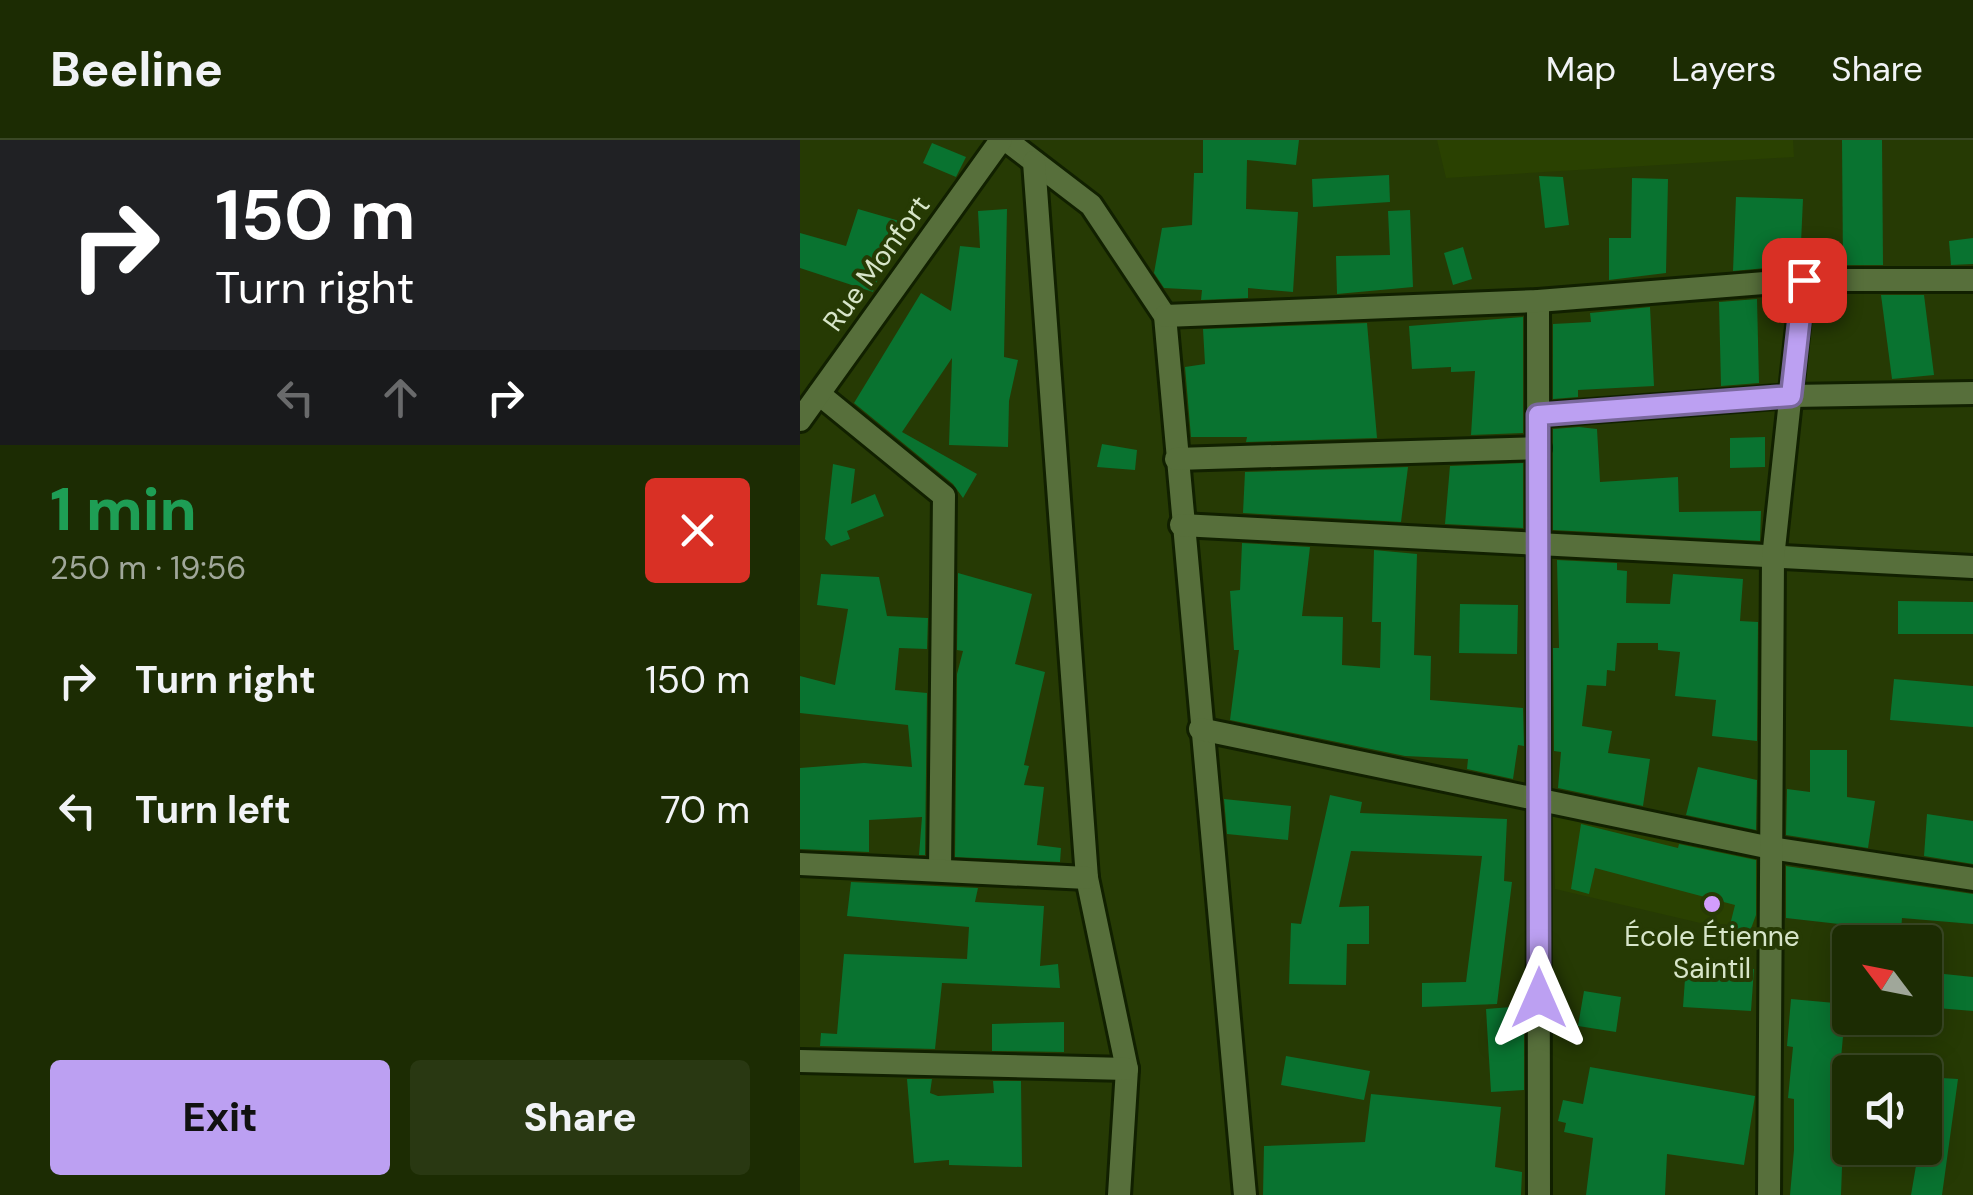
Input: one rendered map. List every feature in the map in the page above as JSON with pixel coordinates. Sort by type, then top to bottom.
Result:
[{"type":"street","points":[[1004,140],[1091,206],[1165,316],[1244,1195]]},
{"type":"street","name":"Rue Monfort","points":[[800,420],[1004,140]]},
{"type":"street","points":[[1034,162],[1087,878],[1127,1069],[1119,1195]]},
{"type":"street","points":[[1165,316],[1538,301],[1804,280],[1973,280]]},
{"type":"street","points":[[1769,1195],[1773,558],[1804,280]]},
{"type":"street","points":[[1538,301],[1539,1195]]},
{"type":"street","points":[[1538,415],[1791,396],[1973,392]]},
{"type":"street","points":[[819,394],[944,496],[940,870]]},
{"type":"street","points":[[1176,459],[1539,448]]},
{"type":"street","points":[[1181,525],[1973,567]]},
{"type":"street","points":[[1200,728],[1772,848],[1973,878]]},
{"type":"street","points":[[800,864],[1087,878]]},
{"type":"street","points":[[800,1061],[1127,1069]]},
{"type":"shaded area","points":[[1437,140],[1793,140],[1794,157],[1446,178]]},
{"type":"shaded area","points":[[1553,815],[1765,855],[1760,937],[1555,889]]},
{"type":"building","points":[[1203,140],[1299,140],[1296,165],[1247,160],[1246,209],[1298,212],[1293,292],[1248,288],[1248,298],[1201,300],[1202,290],[1164,288],[1154,273],[1162,228],[1192,225],[1194,173],[1203,173]]},
{"type":"building","points":[[1842,140],[1882,140],[1883,265],[1843,265]]},
{"type":"building","points":[[932,143],[966,157],[956,177],[923,163]]},
{"type":"building","points":[[1389,175],[1390,202],[1313,207],[1312,179]]},
{"type":"building","points":[[1539,176],[1563,177],[1569,225],[1545,228]]},
{"type":"building","points":[[1632,178],[1668,179],[1666,273],[1609,280],[1609,238],[1631,238]]},
{"type":"building","points":[[1736,197],[1803,199],[1800,265],[1733,271]]},
{"type":"building","points":[[858,209],[903,222],[904,244],[892,240],[873,292],[800,268],[800,233],[846,246]]},
{"type":"building","points":[[1007,209],[1004,357],[1018,360],[1009,401],[1008,447],[949,445],[952,358],[902,432],[977,474],[963,498],[953,484],[854,403],[921,293],[951,311],[960,246],[980,248],[978,211]]},
{"type":"building","points":[[1410,210],[1413,287],[1337,294],[1336,256],[1390,255],[1388,211]]},
{"type":"building","points":[[1973,238],[1973,264],[1951,265],[1949,241]]},
{"type":"building","points":[[1463,247],[1472,279],[1453,285],[1444,253]]},
{"type":"building","points":[[1881,295],[1924,295],[1934,375],[1892,379]]},
{"type":"building","points":[[1757,299],[1759,383],[1721,386],[1719,302]]},
{"type":"building","points":[[1650,307],[1654,386],[1578,390],[1578,397],[1553,399],[1553,324],[1591,322],[1590,313]]},
{"type":"building","points":[[1523,317],[1523,433],[1471,435],[1475,371],[1451,372],[1451,367],[1412,369],[1409,326]]},
{"type":"building","points":[[1367,323],[1377,438],[1246,442],[1247,437],[1191,437],[1185,367],[1205,364],[1203,329]]},
{"type":"building","points":[[1553,429],[1597,429],[1600,482],[1678,477],[1679,512],[1761,511],[1760,541],[1553,530]]},
{"type":"building","points":[[1765,437],[1765,467],[1730,468],[1730,438]]},
{"type":"building","points":[[1102,444],[1137,450],[1135,470],[1097,467]]},
{"type":"building","points":[[1523,463],[1523,528],[1445,524],[1450,466]]},
{"type":"building","points":[[833,464],[855,469],[851,504],[875,494],[884,516],[847,531],[850,539],[831,546],[825,539]]},
{"type":"building","points":[[1408,467],[1401,522],[1243,513],[1245,472]]},
{"type":"building","points":[[1242,543],[1310,547],[1302,616],[1343,617],[1342,665],[1380,668],[1381,622],[1372,622],[1374,550],[1417,554],[1414,655],[1431,656],[1430,700],[1523,708],[1524,746],[1518,745],[1513,779],[1467,769],[1468,759],[1405,756],[1230,720],[1239,650],[1234,650],[1230,591],[1240,590]]},
{"type":"building","points":[[1557,560],[1617,563],[1617,570],[1627,571],[1626,603],[1670,604],[1673,574],[1743,579],[1740,621],[1758,622],[1757,741],[1712,736],[1716,700],[1675,696],[1680,652],[1658,650],[1658,643],[1617,643],[1615,671],[1607,670],[1606,686],[1587,685],[1582,726],[1612,731],[1608,753],[1650,759],[1643,806],[1558,788],[1561,752],[1554,751],[1553,648],[1559,648]]},
{"type":"building","points":[[958,573],[1032,594],[1015,664],[1045,672],[1024,765],[1029,766],[1024,785],[1044,787],[1037,845],[1061,848],[1060,862],[955,857],[957,674],[963,651],[957,650]]},
{"type":"building","points":[[821,574],[879,577],[887,616],[928,618],[927,649],[899,648],[895,690],[927,693],[925,855],[919,855],[922,817],[869,820],[869,852],[800,849],[800,768],[864,763],[912,767],[908,725],[800,713],[800,676],[835,685],[848,609],[817,605]]},
{"type":"building","points":[[1898,601],[1973,602],[1973,634],[1898,634]]},
{"type":"building","points":[[1460,604],[1518,605],[1517,654],[1459,653]]},
{"type":"building","points":[[1894,679],[1973,686],[1973,727],[1890,720]]},
{"type":"building","points":[[1810,750],[1847,750],[1847,797],[1875,801],[1868,848],[1786,835],[1787,789],[1810,792]]},
{"type":"building","points":[[1698,767],[1757,780],[1756,830],[1686,815]]},
{"type":"building","points":[[1330,795],[1362,802],[1360,813],[1507,819],[1504,881],[1512,882],[1497,1004],[1422,1007],[1422,983],[1466,982],[1482,856],[1351,851],[1339,907],[1369,906],[1369,944],[1347,944],[1346,985],[1289,984],[1291,923],[1301,924]]},
{"type":"building","points":[[1224,799],[1291,806],[1288,840],[1227,834]]},
{"type":"building","points":[[1927,814],[1973,821],[1973,864],[1924,856]]},
{"type":"building","points":[[1581,824],[1678,848],[1679,844],[1756,860],[1756,915],[1749,934],[1729,929],[1735,905],[1595,868],[1589,894],[1571,889]]},
{"type":"building","points":[[1786,866],[1973,894],[1973,924],[1902,918],[1901,925],[1848,925],[1786,918]]},
{"type":"building","points":[[851,882],[978,888],[975,902],[1044,906],[1040,966],[1058,964],[1060,988],[942,983],[935,1049],[820,1046],[821,1033],[837,1034],[844,954],[967,959],[969,927],[847,916]]},
{"type":"building","points":[[1686,965],[1754,969],[1751,1011],[1683,1007]]},
{"type":"building","points":[[1942,974],[1973,977],[1973,1011],[1942,1008]]},
{"type":"building","points":[[1584,991],[1621,997],[1616,1032],[1578,1026]]},
{"type":"building","points":[[1791,999],[1832,1003],[1832,1035],[1843,1035],[1841,1055],[1832,1055],[1832,1165],[1842,1165],[1841,1195],[1790,1195],[1794,1099],[1788,1098],[1793,1047],[1787,1046]]},
{"type":"building","points":[[1524,1006],[1524,1090],[1491,1092],[1486,1009]]},
{"type":"building","points":[[1064,1022],[1064,1052],[992,1051],[992,1024]]},
{"type":"building","points":[[1286,1056],[1370,1071],[1364,1100],[1281,1085]]},
{"type":"building","points":[[1590,1067],[1755,1096],[1744,1165],[1667,1154],[1665,1195],[1586,1195],[1593,1138],[1564,1132],[1566,1123],[1558,1121],[1563,1100],[1583,1104]]},
{"type":"building","points":[[1942,1078],[1958,1079],[1942,1195],[1911,1195],[1916,1165],[1942,1165]]},
{"type":"building","points":[[907,1079],[932,1079],[930,1093],[938,1096],[994,1093],[993,1081],[1021,1081],[1022,1167],[949,1165],[949,1160],[914,1163]]},
{"type":"building","points":[[1371,1094],[1501,1107],[1495,1167],[1522,1172],[1521,1195],[1263,1195],[1264,1146],[1365,1142]]},
{"type":"place","name":"École Étienne Saintil","points":[[1712,904]]},
{"type":"route","points":[[1539,998],[1538,415],[1791,396],[1804,280]]}]
